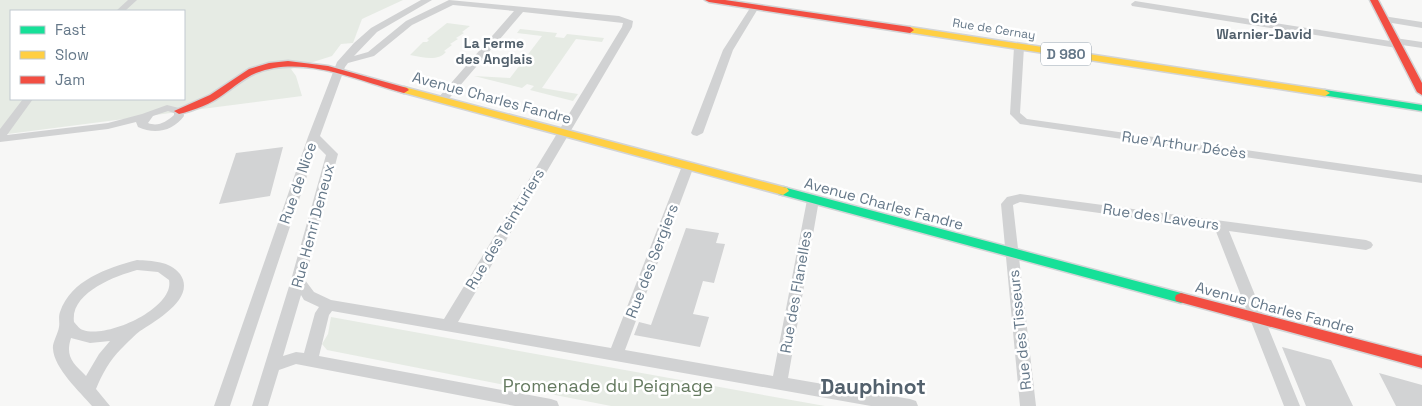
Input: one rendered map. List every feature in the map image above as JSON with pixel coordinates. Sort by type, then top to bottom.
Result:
[{"type":"street","points":[[121,10],[133,0]]},
{"type":"street","name":"Rue de Nice","points":[[222,406],[314,137],[340,67],[357,45],[374,30],[428,0]]},
{"type":"street","name":"Rue de Cernay","points":[[709,0],[1422,108]]},
{"type":"street","points":[[1195,0],[1197,14]]},
{"type":"street","points":[[1374,0],[1422,92]]},
{"type":"street","points":[[340,67],[371,54],[409,23],[452,2],[521,8]]},
{"type":"street","points":[[1135,4],[1396,43],[1422,45]]},
{"type":"street","points":[[697,133],[728,50],[755,7]]},
{"type":"street","points":[[442,100],[521,8]]},
{"type":"street","name":"Rue des Teinturiers","points":[[448,326],[627,26],[628,21],[521,8]]},
{"type":"street","points":[[1383,19],[1422,25]]},
{"type":"street","name":"Rue Arthur Décès","points":[[1019,47],[1015,114],[1024,122],[1422,179]]},
{"type":"street","name":"Avenue Charles Fandre","points":[[179,111],[209,100],[240,77],[267,66],[297,62],[340,67],[442,100],[563,133],[1422,362]]},
{"type":"street","points":[[0,138],[27,100]]},
{"type":"street","points":[[0,138],[108,126],[144,117],[160,109],[172,108],[180,113],[177,120],[160,127],[149,128],[142,125],[144,117]]},
{"type":"street","name":"Rue Henri Deneux","points":[[260,406],[298,280],[332,154],[314,137]]},
{"type":"street","name":"Rue des Sergiers","points":[[616,355],[688,166]]},
{"type":"street","name":"Rue des Laveurs","points":[[1013,254],[1007,204],[1011,200],[1020,198],[1366,245]]},
{"type":"street","name":"Rue des Flanelles","points":[[779,383],[813,200]]},
{"type":"street","points":[[1220,225],[1292,406]]},
{"type":"street","name":"Rue des Tisseurs","points":[[1013,254],[1028,406]]},
{"type":"street","points":[[88,390],[95,370],[114,345],[160,312],[171,299],[176,287],[176,277],[170,271],[162,266],[138,265],[116,271],[84,289],[71,303],[66,316],[67,326],[60,349],[66,365],[102,406]]},
{"type":"street","points":[[298,280],[309,296],[329,305],[910,406]]},
{"type":"street","points":[[312,360],[311,356],[322,313],[329,305]]},
{"type":"street","points":[[67,326],[73,332],[83,336],[96,337],[112,335],[143,323]]},
{"type":"street","points":[[272,366],[296,358],[312,360],[551,406]]},
{"type":"green space","points":[[0,0],[403,0],[362,19],[353,43],[341,44],[332,56],[291,69],[296,76],[302,96],[0,135]]},
{"type":"green space","points":[[447,23],[470,26],[456,38],[458,39],[450,44],[452,45],[444,51],[446,52],[438,57],[430,58],[410,55],[423,42],[427,42],[429,40],[427,39]]},
{"type":"green space","points":[[520,29],[557,33],[555,37],[564,38],[567,34],[604,38],[602,42],[576,39],[542,88],[578,94],[573,101],[530,90],[534,86],[527,84],[522,88],[474,76],[510,78],[542,36],[517,33]]},
{"type":"green space","name":"Promenade du Peignage","points":[[331,317],[825,406],[611,406],[327,350],[322,344],[328,334]]},
{"type":"building","points":[[283,147],[270,196],[219,204],[236,153]]},
{"type":"building","points":[[686,228],[719,233],[716,243],[725,244],[714,283],[703,281],[693,314],[709,317],[700,347],[634,335],[639,322],[651,325]]},
{"type":"building","points":[[1282,347],[1331,360],[1353,406],[1306,406]]},
{"type":"building","points":[[1379,373],[1422,385],[1422,406],[1396,406]]},
{"type":"traffic: fast","points":[[1325,93],[1422,108]]},
{"type":"traffic: fast","points":[[783,191],[1181,298]]},
{"type":"traffic: slow","points":[[910,30],[1325,93]]},
{"type":"traffic: slow","points":[[404,90],[783,191]]},
{"type":"traffic: jam","points":[[709,0],[910,30]]},
{"type":"traffic: jam","points":[[1374,0],[1422,92]]},
{"type":"traffic: jam","points":[[179,111],[205,102],[252,71],[269,66],[288,64],[328,68],[404,90]]},
{"type":"traffic: jam","points":[[1181,298],[1422,362]]},
{"type":"district","name":"Cité Warnier-David","points":[[1264,26]]},
{"type":"district","name":"La Ferme des Anglais","points":[[494,52]]},
{"type":"district","name":"Dauphinot","points":[[873,387]]}]
